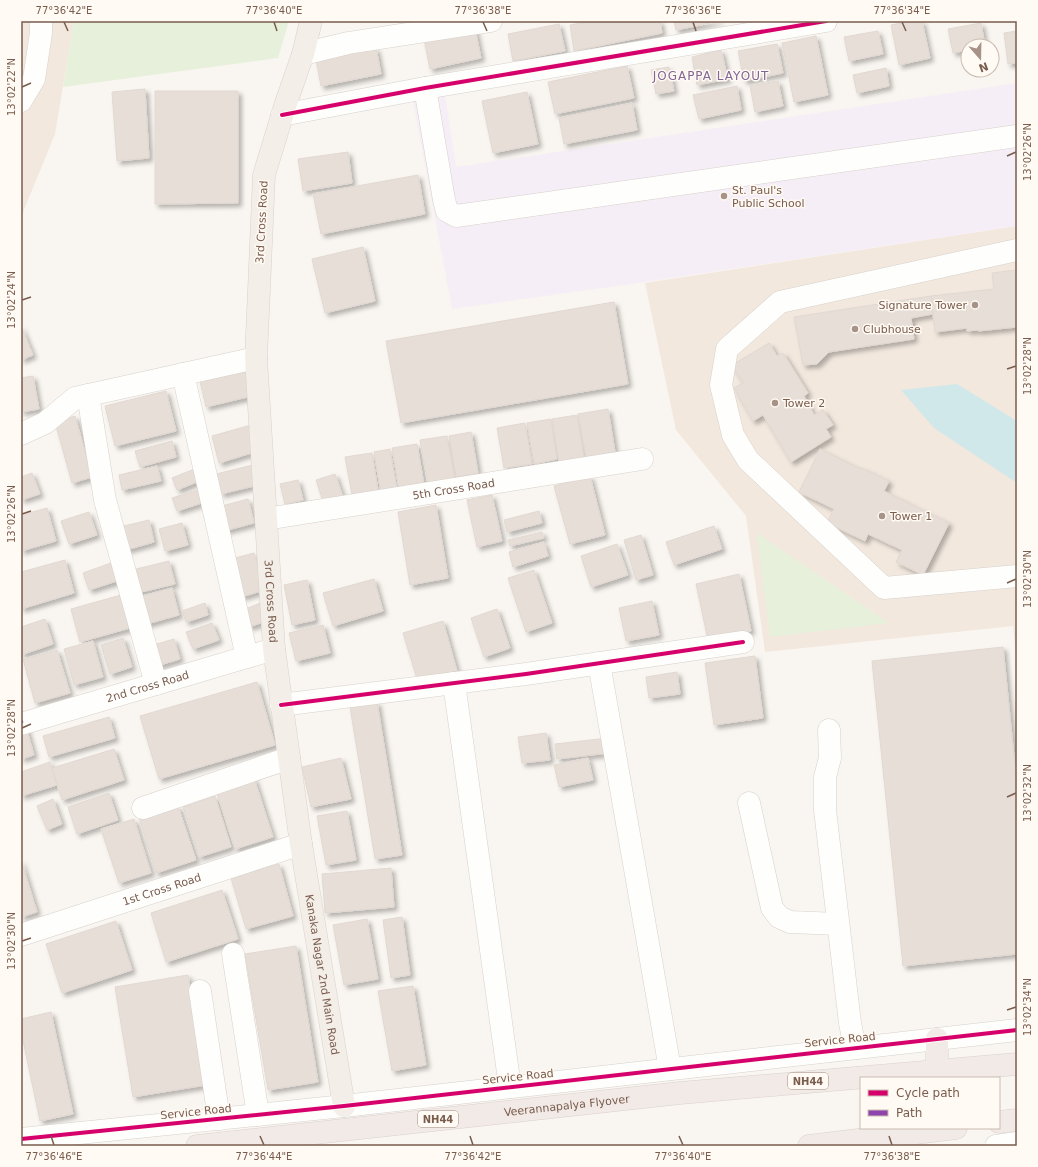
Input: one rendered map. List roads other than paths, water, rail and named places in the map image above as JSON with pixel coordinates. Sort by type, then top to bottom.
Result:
[{"type":"highway","points":[[937,1039],[937,1070]]},
{"type":"highway","name":"NH44","points":[[937,1070],[1017,1064]]},
{"type":"highway","name":"Veerannapalya Flyover","points":[[197,1146],[680,1092],[937,1070]]},
{"type":"highway","points":[[1000,1122],[1017,1120]]},
{"type":"highway","points":[[809,1146],[916,1139],[952,1129]]},
{"type":"main road","name":"3rd Cross Road","points":[[301,844],[274,649],[256,358],[264,175],[282,115],[303,54],[311,21]]},
{"type":"main road","name":"Kanaka Nagar 2nd Main Road","points":[[301,844],[344,1106]]},
{"type":"street","points":[[21,101],[34,79],[41,33],[41,21]]},
{"type":"street","points":[[303,54],[348,43],[490,21]]},
{"type":"street","points":[[282,115],[425,88],[826,21]]},
{"type":"street","points":[[425,88],[444,200],[447,211],[456,216],[1017,136]]},
{"type":"street","points":[[1017,250],[780,302],[727,349],[721,385],[733,435],[748,460],[884,588],[1017,576]]},
{"type":"street","points":[[21,434],[45,423],[75,398],[256,358]]},
{"type":"street","points":[[183,374],[247,657]]},
{"type":"street","points":[[88,395],[105,500],[156,684]]},
{"type":"street","name":"5th Cross Road","points":[[266,520],[642,459]]},
{"type":"street","points":[[281,705],[454,683],[743,642]]},
{"type":"street","name":"2nd Cross Road","points":[[21,722],[274,649]]},
{"type":"street","points":[[599,663],[670,1069]]},
{"type":"street","points":[[454,683],[510,1087]]},
{"type":"street","points":[[829,730],[830,758],[825,777],[825,810],[850,1023],[855,1048]]},
{"type":"street","points":[[143,808],[289,758]]},
{"type":"street","points":[[749,803],[772,908],[780,917],[790,922],[838,924]]},
{"type":"street","name":"1st Cross Road","points":[[21,935],[301,844]]},
{"type":"street","points":[[233,954],[258,1115]]},
{"type":"street","points":[[200,991],[219,1119]]},
{"type":"street","name":"Service Road","points":[[21,1139],[344,1106],[1017,1030]]},
{"type":"street","points":[[996,1146],[1017,1143]]},
{"type":"water","points":[[957,384],[1017,421],[1017,483],[934,428],[901,390]]},
{"type":"place","name":"St. Paul's Public School","points":[[724,196]]},
{"type":"place","name":"Signature Tower","points":[[975,305]]},
{"type":"place","name":"Clubhouse","points":[[855,329]]},
{"type":"place","name":"Tower 2","points":[[775,403]]},
{"type":"place","name":"Tower 1","points":[[882,516]]},
{"type":"district","name":"JOGAPPA LAYOUT","points":[[711,76]]}]
